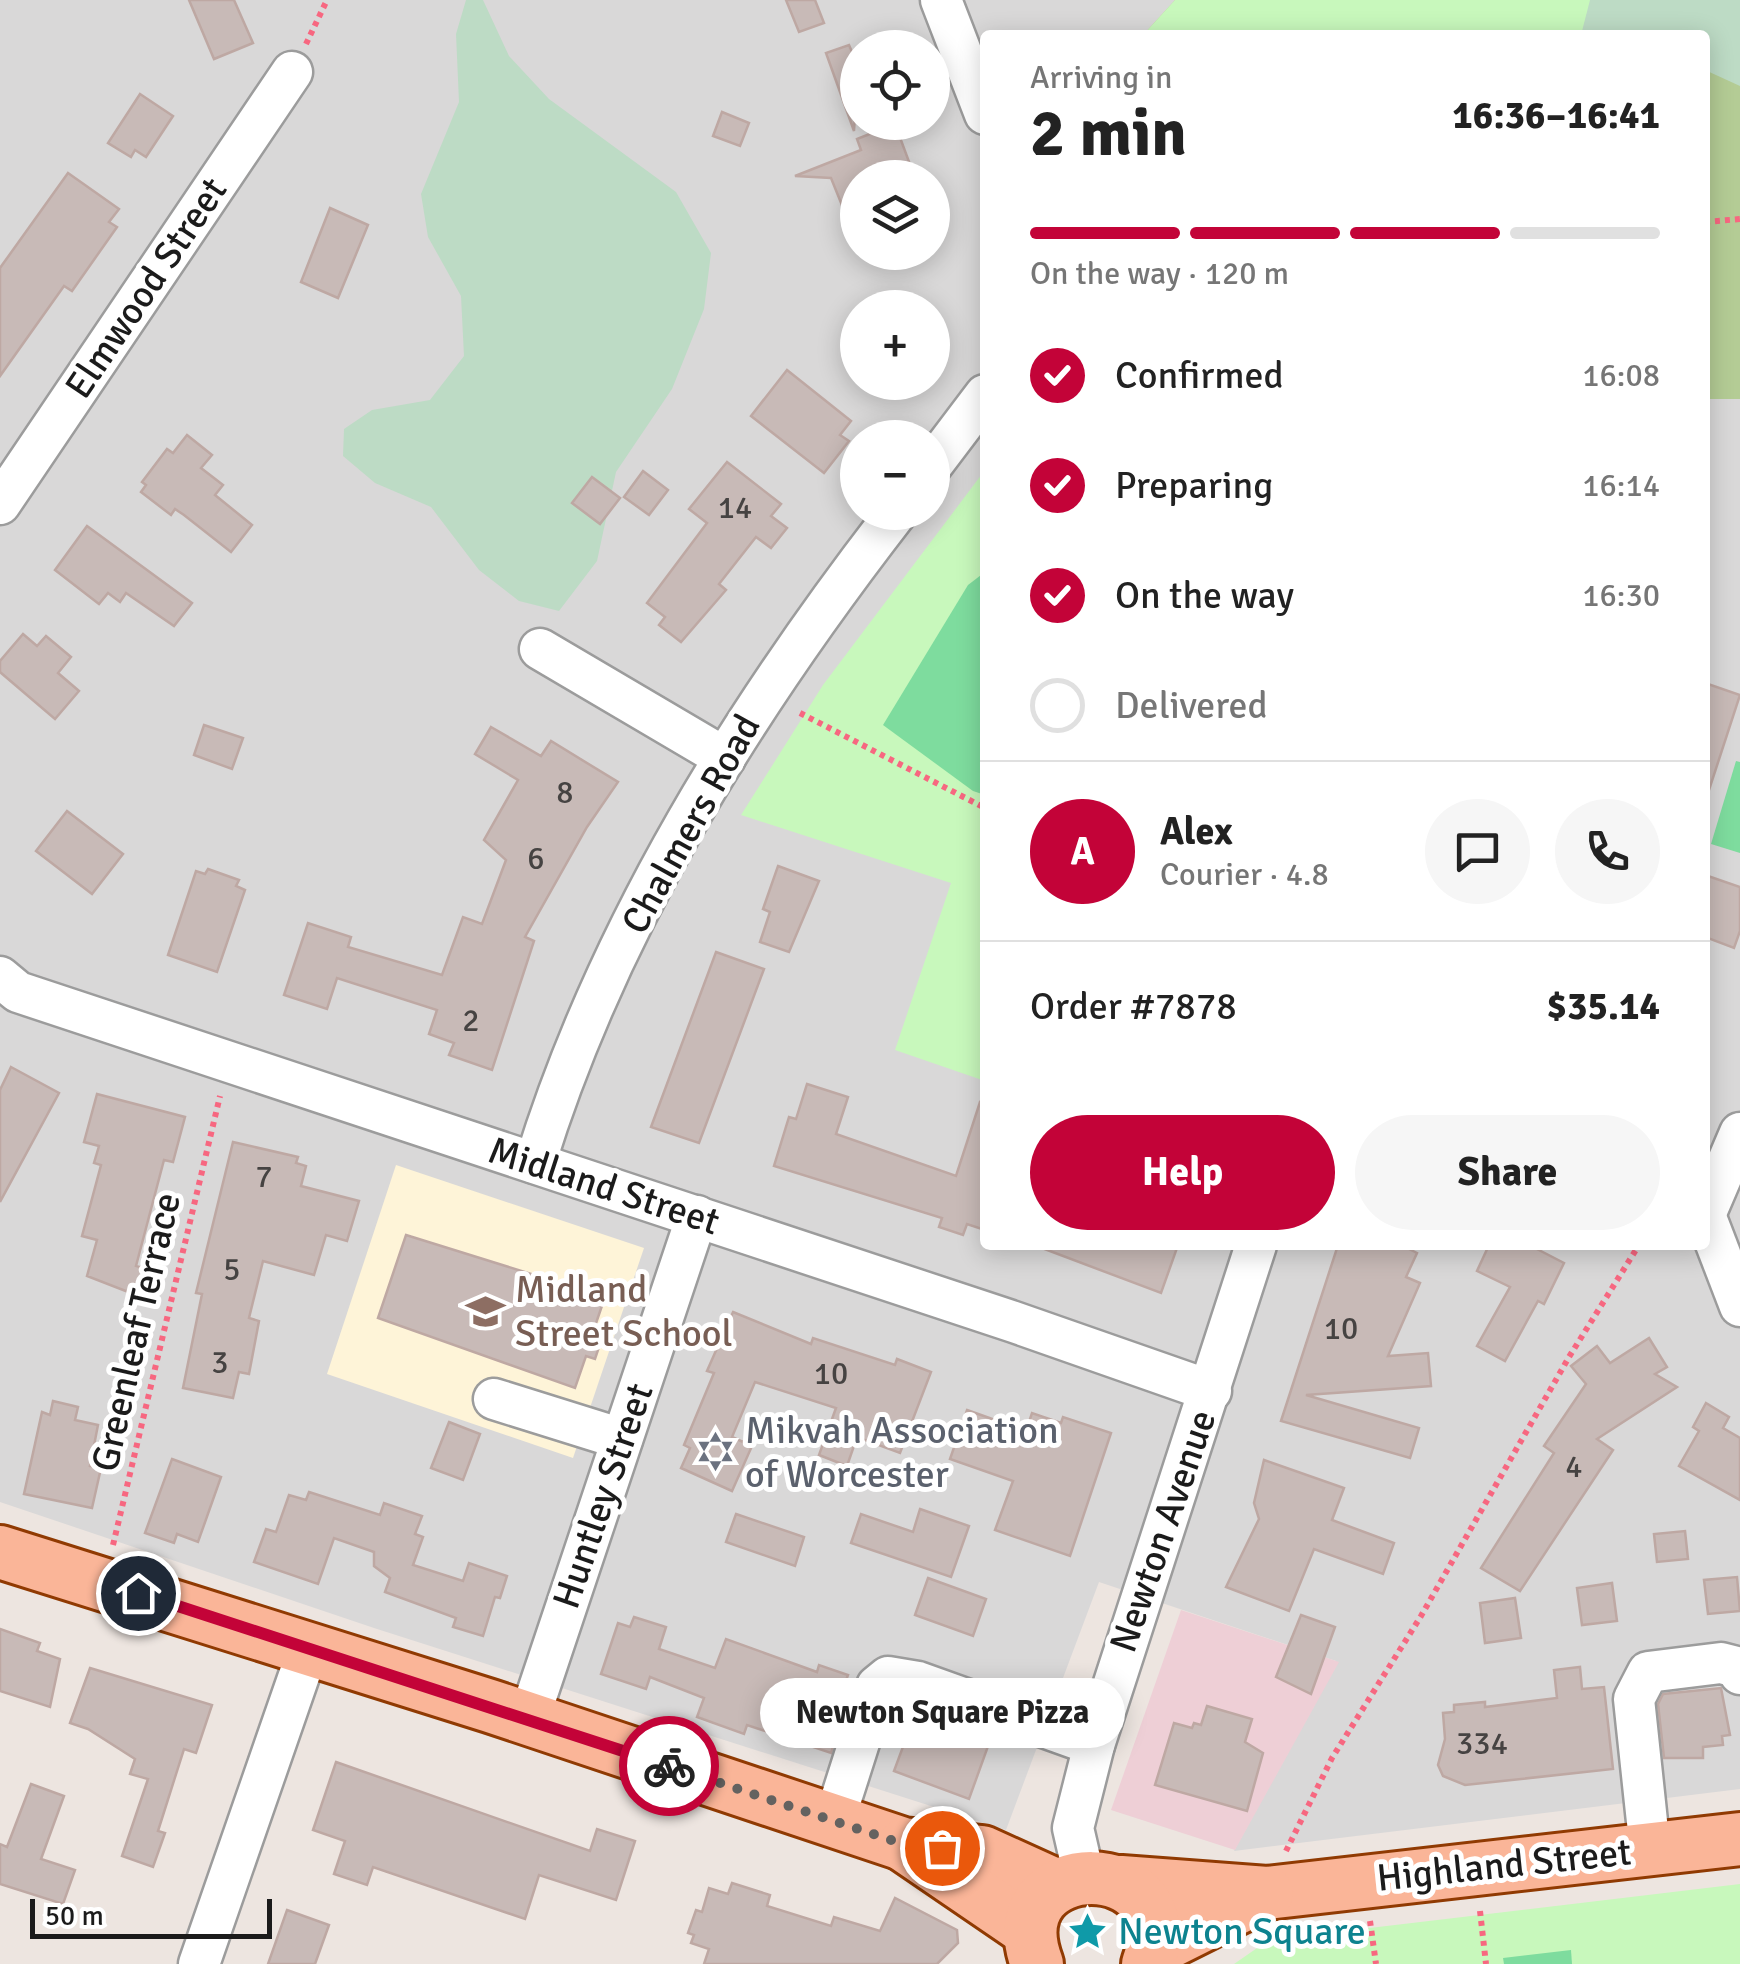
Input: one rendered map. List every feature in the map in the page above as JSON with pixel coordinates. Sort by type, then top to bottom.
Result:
[{"type":"main road","points":[[0,1552],[529,1718],[903,1844],[982,1852],[1142,1900],[1153,1924],[1151,1957]]},
{"type":"main road","name":"Highland Street","points":[[1087,1881],[1650,1850],[1740,1839]]},
{"type":"main road","points":[[903,1844],[1034,1947],[1044,1898],[1087,1881]]},
{"type":"main road","name":"Highland Street","points":[[1151,1957],[1277,1872]]},
{"type":"street","points":[[942,0],[980,101]]},
{"type":"street","name":"Elmwood Street","points":[[0,504],[292,72]]},
{"type":"street","points":[[950,442],[980,403]]},
{"type":"street","name":"Chalmers Road","points":[[535,1163],[595,999],[725,758],[809,626],[883,530]]},
{"type":"street","points":[[540,649],[725,758]]},
{"type":"street","name":"Midland Street","points":[[0,977],[18,992],[696,1216],[1211,1392]]},
{"type":"street","points":[[1710,1203],[1740,1133]]},
{"type":"street","name":"Huntley Street","points":[[529,1718],[696,1216]]},
{"type":"street","points":[[1710,1228],[1740,1306]]},
{"type":"street","name":"Newton Avenue","points":[[1087,1881],[1073,1828],[1094,1745],[1254,1250]]},
{"type":"street","points":[[494,1399],[622,1439]]},
{"type":"street","points":[[198,1964],[309,1647]]},
{"type":"street","points":[[1650,1850],[1634,1698],[1638,1684],[1648,1672],[1721,1663],[1736,1667],[1740,1674]]},
{"type":"street","points":[[834,1821],[877,1686],[888,1677],[900,1676],[1094,1745]]},
{"type":"path","points":[[292,72],[327,0]]},
{"type":"path","points":[[1710,222],[1740,219]]},
{"type":"path","points":[[800,712],[980,805]]},
{"type":"path","name":"Greenleaf Terrace","points":[[103,1582],[220,1094]]},
{"type":"path","points":[[1277,1872],[1332,1758],[1421,1616],[1569,1357],[1636,1250]]},
{"type":"path","points":[[1479,1902],[1486,1964]]},
{"type":"path","points":[[1368,1917],[1376,1964]]},
{"type":"shaded area","points":[[0,0],[1175,0],[1148,30],[980,30],[980,1250],[1710,1250],[1710,399],[1740,399],[1740,1789],[1234,1851],[1336,1661],[1099,1582],[1006,1830],[374,1628],[0,1502]]},
{"type":"shaded area","name":"Midland Street School","points":[[396,1165],[644,1248],[573,1458],[327,1374]]},
{"type":"shaded area","points":[[1181,1610],[1339,1662],[1235,1850],[1111,1810]]},
{"type":"green space","points":[[466,0],[483,0],[509,56],[549,99],[676,192],[711,253],[704,309],[672,389],[616,472],[597,561],[559,611],[519,601],[479,570],[431,507],[375,483],[343,456],[344,429],[372,410],[430,400],[464,356],[461,296],[428,237],[421,194],[459,102],[456,34]]},
{"type":"green space","points":[[1175,0],[1740,0],[1740,399],[1710,399],[1710,30],[1148,30]]},
{"type":"green space","points":[[1175,0],[1590,0],[1582,30],[1148,30]]},
{"type":"green space","points":[[1347,0],[1740,0],[1740,86],[1710,72],[1710,30],[1374,30]]},
{"type":"green space","points":[[980,477],[980,1079],[895,1050],[951,883],[741,815],[823,685],[940,530],[950,530],[950,516]]},
{"type":"green space","points":[[980,576],[980,793],[883,725],[968,585]]},
{"type":"green space","points":[[1736,761],[1740,762],[1740,853],[1711,844]]},
{"type":"green space","points":[[1740,1884],[1740,1964],[1234,1964],[1260,1946],[1285,1938]]},
{"type":"green space","points":[[1571,1950],[1572,1964],[1504,1964],[1503,1958]]},
{"type":"building","points":[[189,0],[234,0],[253,43],[214,59]]},
{"type":"building","points":[[786,0],[815,0],[824,23],[799,32]]},
{"type":"building","points":[[840,48],[840,92],[826,53]]},
{"type":"building","points":[[140,94],[173,116],[146,157],[135,150],[131,157],[108,143]]},
{"type":"building","points":[[722,112],[749,123],[740,146],[713,136]]},
{"type":"building","points":[[857,140],[901,140],[908,160],[840,160],[840,200],[831,178],[795,176],[861,150]]},
{"type":"building","points":[[68,173],[119,209],[109,222],[117,227],[72,291],[64,286],[0,376],[0,268]]},
{"type":"building","points":[[330,208],[368,225],[338,298],[301,282]]},
{"type":"building","points":[[787,370],[850,420],[840,420],[840,453],[824,473],[751,416]]},
{"type":"building","points":[[187,435],[212,455],[201,468],[223,485],[215,495],[252,525],[231,552],[175,509],[171,515],[141,492],[146,485],[142,482],[167,449],[173,453]]},
{"type":"building","points":[[727,462],[781,504],[771,516],[787,528],[771,548],[756,537],[719,584],[726,590],[681,642],[659,625],[665,617],[647,603],[707,523],[689,509]]},
{"type":"building","points":[[643,471],[668,490],[649,515],[624,497]]},
{"type":"building","points":[[592,477],[620,498],[600,524],[572,503]]},
{"type":"building","points":[[87,526],[192,603],[174,626],[126,593],[120,602],[108,593],[99,604],[55,570]]},
{"type":"building","points":[[23,634],[37,646],[46,636],[71,657],[58,673],[79,691],[55,719],[0,672],[0,661]]},
{"type":"building","points":[[1710,685],[1740,695],[1710,787]]},
{"type":"building","points":[[204,725],[243,738],[232,769],[194,755]]},
{"type":"building","points":[[491,727],[541,756],[551,741],[618,782],[587,827],[525,937],[534,941],[492,1070],[449,1055],[454,1043],[429,1034],[437,1010],[337,978],[327,1009],[284,995],[308,923],[351,937],[348,947],[442,975],[463,917],[482,924],[506,860],[484,840],[518,780],[475,754]]},
{"type":"building","points":[[67,811],[123,854],[92,894],[36,851]]},
{"type":"building","points":[[778,866],[819,881],[789,952],[760,942],[770,912],[763,909]]},
{"type":"building","points":[[208,869],[239,880],[236,886],[245,890],[217,972],[168,955],[196,871],[205,874]]},
{"type":"building","points":[[1710,877],[1740,887],[1740,931],[1734,948],[1710,939]]},
{"type":"building","points":[[716,952],[764,969],[699,1143],[651,1127]]},
{"type":"building","points":[[11,1067],[59,1093],[0,1202],[0,1090]]},
{"type":"building","points":[[807,1084],[848,1097],[836,1134],[956,1176],[980,1102],[980,1228],[967,1224],[963,1235],[939,1227],[942,1218],[774,1166],[789,1117],[796,1119]]},
{"type":"building","points":[[97,1094],[185,1117],[173,1162],[164,1160],[136,1266],[143,1268],[136,1295],[87,1276],[97,1240],[82,1236],[101,1165],[94,1163],[99,1146],[84,1142]]},
{"type":"building","points":[[233,1142],[298,1157],[296,1163],[306,1166],[301,1186],[359,1201],[347,1241],[326,1235],[314,1275],[263,1261],[249,1318],[259,1321],[249,1374],[239,1372],[233,1398],[183,1388],[202,1294],[196,1293]]},
{"type":"building","points":[[406,1235],[605,1297],[594,1329],[604,1332],[595,1359],[586,1356],[575,1388],[378,1318]]},
{"type":"building","points":[[1047,1250],[1176,1250],[1161,1293]]},
{"type":"building","points":[[1336,1250],[1417,1253],[1406,1277],[1420,1283],[1388,1356],[1428,1353],[1431,1386],[1306,1395],[1419,1428],[1410,1458],[1281,1421]]},
{"type":"building","points":[[1487,1250],[1539,1250],[1564,1263],[1544,1304],[1538,1301],[1505,1361],[1477,1346],[1510,1287],[1477,1271]]},
{"type":"building","points":[[733,1312],[811,1344],[813,1338],[895,1365],[897,1359],[931,1372],[900,1453],[857,1437],[847,1466],[819,1455],[836,1408],[755,1382],[732,1437],[752,1446],[732,1491],[681,1468],[690,1448],[684,1445],[714,1373],[707,1371]]},
{"type":"building","points":[[1649,1338],[1667,1367],[1655,1374],[1677,1387],[1597,1439],[1613,1450],[1520,1591],[1481,1568],[1554,1453],[1544,1446],[1586,1384],[1571,1366],[1597,1346],[1610,1363]]},
{"type":"building","points":[[53,1401],[78,1407],[75,1420],[98,1425],[90,1466],[101,1468],[92,1508],[24,1494],[42,1412],[50,1415]]},
{"type":"building","points":[[1706,1403],[1729,1417],[1723,1428],[1740,1438],[1740,1500],[1679,1466],[1699,1431],[1693,1427]]},
{"type":"building","points":[[967,1410],[1026,1431],[1032,1413],[1061,1423],[1063,1417],[1111,1433],[1070,1556],[995,1530],[1013,1481],[950,1459]]},
{"type":"building","points":[[449,1422],[480,1434],[463,1480],[431,1468]]},
{"type":"building","points":[[172,1459],[221,1477],[198,1542],[177,1534],[174,1543],[145,1533]]},
{"type":"building","points":[[1264,1460],[1344,1488],[1332,1520],[1394,1543],[1383,1574],[1314,1549],[1289,1611],[1226,1587],[1259,1519],[1254,1503]]},
{"type":"building","points":[[309,1492],[380,1515],[384,1503],[422,1516],[415,1534],[423,1537],[413,1565],[463,1581],[469,1563],[507,1576],[500,1598],[495,1597],[483,1636],[453,1627],[456,1618],[385,1592],[390,1578],[374,1566],[374,1552],[334,1538],[318,1584],[254,1562],[266,1529],[276,1532],[289,1495],[306,1500]]},
{"type":"building","points":[[920,1509],[969,1526],[951,1577],[851,1543],[861,1514],[913,1532]]},
{"type":"building","points":[[736,1514],[804,1537],[795,1566],[726,1542]]},
{"type":"building","points":[[1685,1531],[1688,1559],[1657,1562],[1654,1534]]},
{"type":"building","points":[[1737,1577],[1740,1611],[1708,1614],[1704,1580]]},
{"type":"building","points":[[928,1578],[986,1599],[973,1636],[915,1615]]},
{"type":"building","points":[[1612,1583],[1617,1621],[1582,1625],[1577,1588]]},
{"type":"building","points":[[1515,1598],[1521,1638],[1485,1643],[1480,1603]]},
{"type":"building","points":[[1301,1615],[1335,1627],[1311,1694],[1276,1677]]},
{"type":"building","points":[[634,1617],[666,1627],[659,1649],[715,1668],[726,1639],[817,1672],[819,1665],[848,1675],[845,1683],[852,1686],[831,1753],[747,1725],[744,1734],[697,1717],[704,1698],[650,1677],[646,1689],[601,1674],[618,1623],[630,1627]]},
{"type":"building","points":[[0,1629],[40,1643],[37,1651],[60,1659],[50,1707],[0,1691]]},
{"type":"building","points":[[1580,1667],[1582,1689],[1604,1687],[1613,1769],[1465,1785],[1443,1776],[1438,1765],[1445,1739],[1443,1713],[1454,1712],[1454,1705],[1485,1702],[1485,1707],[1557,1698],[1554,1670]]},
{"type":"building","points":[[90,1668],[212,1705],[196,1753],[184,1749],[158,1831],[165,1833],[153,1867],[122,1856],[148,1779],[130,1774],[135,1759],[88,1729],[70,1723]]},
{"type":"building","points":[[1721,1688],[1730,1735],[1722,1736],[1723,1745],[1703,1747],[1703,1758],[1664,1758],[1658,1704],[1663,1694]]},
{"type":"building","points":[[1207,1706],[1252,1719],[1245,1742],[1263,1753],[1247,1811],[1155,1785],[1174,1723],[1192,1728],[1194,1723],[1201,1725]]},
{"type":"building","points":[[917,1709],[992,1735],[969,1799],[894,1771]]},
{"type":"building","points":[[336,1762],[590,1851],[597,1829],[635,1841],[616,1900],[539,1875],[525,1919],[373,1867],[367,1885],[334,1874],[345,1841],[313,1830]]},
{"type":"building","points":[[31,1784],[64,1796],[41,1859],[75,1870],[63,1904],[0,1884],[0,1844],[7,1847]]},
{"type":"building","points":[[732,1883],[770,1895],[767,1906],[831,1926],[834,1917],[880,1931],[895,1898],[957,1930],[958,1943],[937,1964],[704,1964],[709,1949],[691,1943],[694,1935],[688,1933],[696,1910],[702,1912],[709,1888],[728,1894]]},
{"type":"building","points":[[287,1910],[329,1925],[315,1964],[268,1964]]},
{"type":"way so far","points":[[669,1766],[903,1844],[942,1848]]},
{"type":"place","name":"Midland Street School","points":[[485,1311]]},
{"type":"place","name":"Mikvah Association of Worcester","points":[[715,1452]]},
{"type":"place","name":"Newton Square Pizza","points":[[942,1848]]},
{"type":"place","name":"Newton Square","points":[[1088,1931]]},
{"type":"route","points":[[138,1593],[669,1766]]}]
